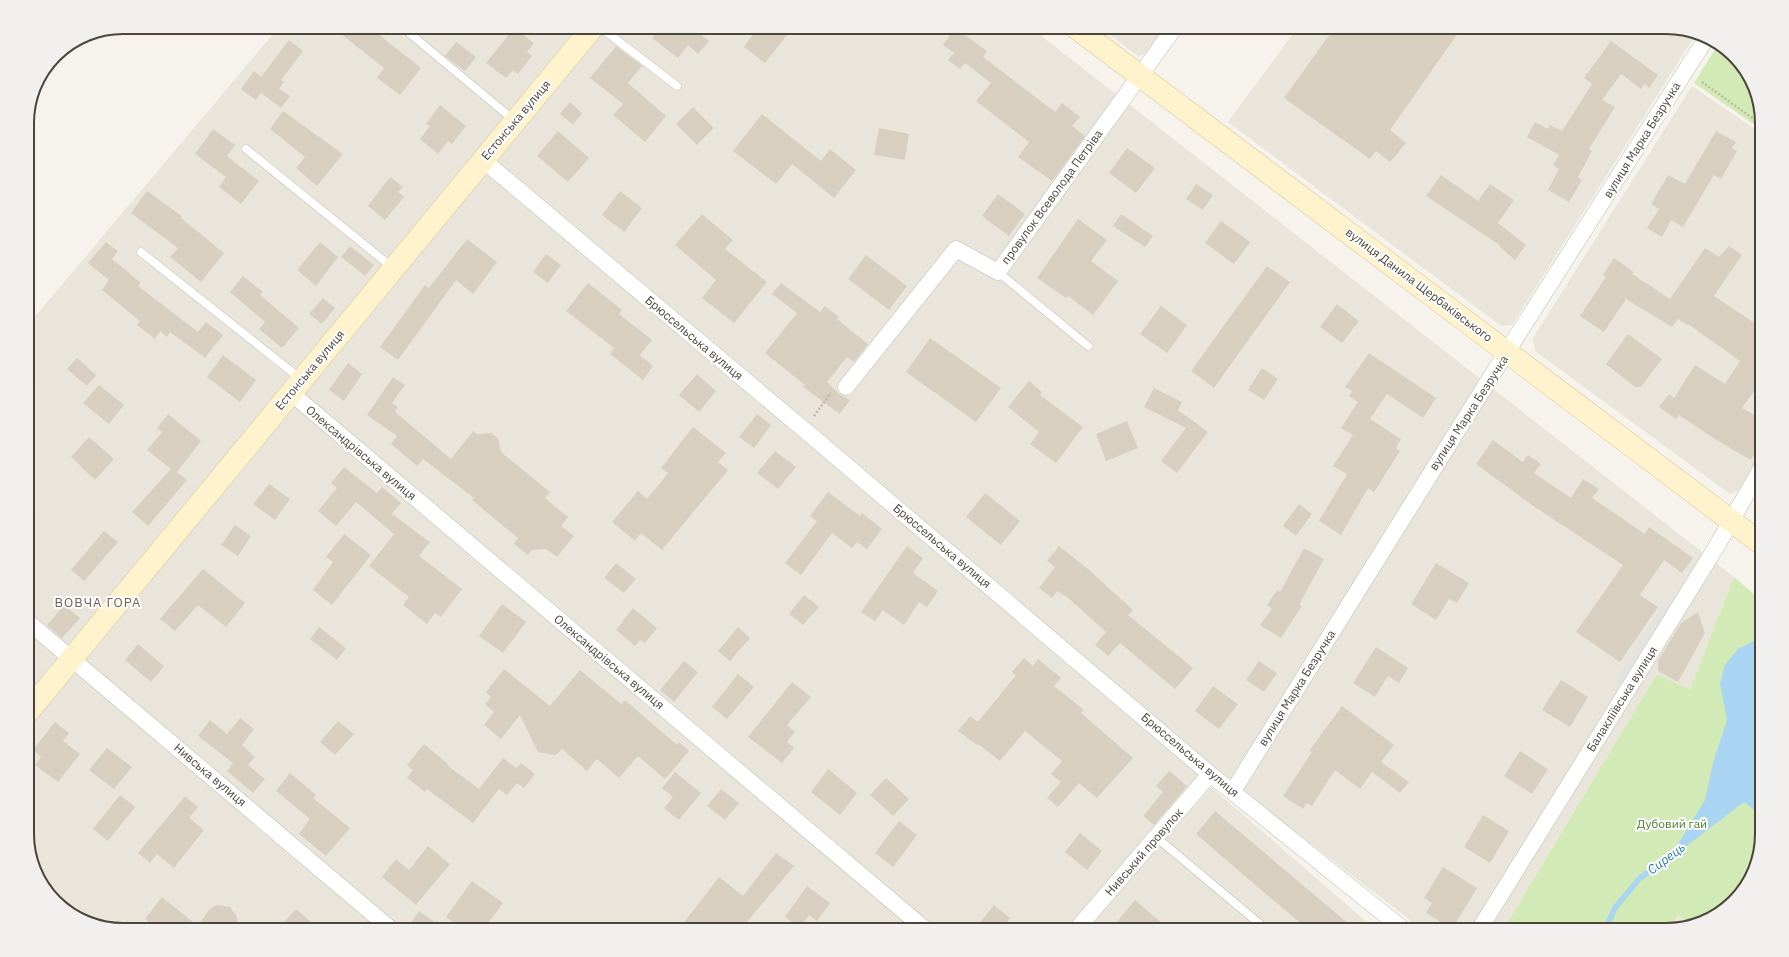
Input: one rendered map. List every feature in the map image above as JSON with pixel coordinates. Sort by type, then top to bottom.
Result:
[{"type":"street","name":"Естонська вулиця","points":[[34,705],[587,34]]},
{"type":"street","name":"вулиця Данила Щербаківського","points":[[1084,34],[1755,539]]},
{"type":"street","name":"провулок Всеволода Петріва","points":[[846,387],[956,249],[998,272],[1170,34]]},
{"type":"street","name":"вулиця Марка Безручка","points":[[1233,791],[1704,42]]},
{"type":"street","name":"Брюссельська вулиця","points":[[483,160],[1210,774],[1395,923]]},
{"type":"street","name":"Олександрівська вулиця","points":[[296,387],[918,923]]},
{"type":"street","name":"Балакліївська вулиця","points":[[1483,923],[1731,521],[1755,479]]},
{"type":"street","name":"Нивська вулиця","points":[[34,627],[73,658],[384,923]]},
{"type":"street","name":"Нивський провулок","points":[[1082,923],[1210,774]]},
{"type":"lane","points":[[410,34],[516,121]]},
{"type":"lane","points":[[609,34],[677,86]]},
{"type":"lane","points":[[246,149],[394,268]]},
{"type":"lane","points":[[141,252],[296,387]]},
{"type":"lane","points":[[998,272],[1088,346]]},
{"type":"lane","points":[[1156,838],[1259,923]]},
{"type":"path","points":[[1702,82],[1755,120]]},
{"type":"path","points":[[804,430],[840,382],[846,387]]},
{"type":"shaded area","points":[[273,34],[1039,34],[1734,577],[1690,691],[1657,674],[1507,923],[1414,923],[1211,766],[1076,923],[111,922],[100,920],[84,914],[64,901],[56,893],[43,873],[39,863],[34,840],[34,318]]},
{"type":"shaded area","points":[[1109,34],[1161,34],[1147,53],[1138,56]]},
{"type":"shaded area","points":[[1293,34],[1666,34],[1693,39],[1512,325],[1501,326],[1228,122]]},
{"type":"shaded area","points":[[1692,86],[1755,129],[1755,468],[1743,488],[1730,494],[1535,351],[1533,338]]},
{"type":"shaded area","points":[[1667,598],[1678,605],[1625,688],[1614,681]]},
{"type":"shaded area","points":[[1211,787],[1368,923],[1092,923]]},
{"type":"shaded area","points":[[1678,915],[1687,920],[1678,922],[1674,922]]},
{"type":"green space","points":[[1715,49],[1733,64],[1746,84],[1753,106],[1755,125],[1694,83]]},
{"type":"green space","name":"Дубовий гай","points":[[1734,577],[1755,595],[1755,834],[1752,857],[1748,868],[1733,893],[1711,911],[1687,920],[1678,915],[1674,922],[1507,923],[1657,674],[1690,690]]},
{"type":"water","points":[[1755,640],[1755,811],[1746,803],[1733,803],[1675,849],[1705,800],[1713,763],[1727,720],[1720,683],[1725,665],[1738,649]]},
{"type":"building","points":[[341,34],[378,34],[421,68],[400,95],[377,78],[384,68]]},
{"type":"building","points":[[509,34],[522,34],[534,43],[527,52],[532,56],[518,74],[513,70],[506,78],[486,63]]},
{"type":"building","points":[[655,34],[700,34],[709,41],[698,54],[688,45],[678,58],[652,38]]},
{"type":"building","points":[[753,34],[788,34],[765,63],[744,47]]},
{"type":"building","points":[[951,34],[963,34],[987,51],[983,57],[1055,112],[1062,103],[1080,117],[1072,126],[1085,136],[1052,181],[1018,157],[1029,142],[976,101],[991,83],[965,63],[960,69],[948,60],[954,53],[943,45]]},
{"type":"building","points":[[1330,34],[1457,34],[1390,130],[1406,143],[1390,162],[1376,151],[1370,159],[1284,98]]},
{"type":"building","points":[[289,40],[303,51],[281,80],[284,82],[279,89],[290,96],[281,108],[261,93],[256,100],[241,89],[254,71],[261,77]]},
{"type":"building","points":[[1611,41],[1658,75],[1649,88],[1645,84],[1641,89],[1621,74],[1602,100],[1615,107],[1589,149],[1592,151],[1578,177],[1582,180],[1569,202],[1548,190],[1559,169],[1553,165],[1559,155],[1527,137],[1535,122],[1548,129],[1550,125],[1562,131],[1592,84],[1584,78]]},
{"type":"building","points":[[456,42],[476,57],[465,71],[445,56]]},
{"type":"building","points":[[616,46],[642,66],[628,83],[666,116],[645,142],[613,115],[623,104],[590,78]]},
{"type":"building","points":[[570,102],[582,113],[573,125],[560,114]]},
{"type":"building","points":[[440,105],[466,126],[452,144],[448,141],[438,154],[420,139],[430,126],[426,124]]},
{"type":"building","points":[[693,107],[714,128],[697,145],[676,124]]},
{"type":"building","points":[[283,111],[343,154],[317,186],[296,168],[305,157],[270,129]]},
{"type":"building","points":[[762,114],[821,161],[830,149],[856,170],[834,198],[792,164],[776,184],[733,151]]},
{"type":"building","points":[[879,128],[909,134],[905,160],[874,155]]},
{"type":"building","points":[[213,129],[235,145],[227,156],[259,181],[241,204],[219,187],[226,177],[195,154]]},
{"type":"building","points":[[558,131],[589,158],[568,182],[537,156]]},
{"type":"building","points":[[1716,131],[1736,142],[1732,148],[1737,151],[1721,179],[1714,175],[1683,227],[1671,220],[1662,237],[1647,228],[1659,209],[1651,204],[1668,175],[1685,184]]},
{"type":"building","points":[[1127,148],[1155,168],[1136,193],[1109,173]]},
{"type":"building","points":[[1441,175],[1478,201],[1490,184],[1514,200],[1498,223],[1526,245],[1515,260],[1500,247],[1501,246],[1426,196]]},
{"type":"building","points":[[390,177],[403,187],[398,192],[404,197],[385,220],[368,206]]},
{"type":"building","points":[[1196,184],[1213,195],[1203,210],[1186,199]]},
{"type":"building","points":[[147,191],[182,216],[181,218],[224,253],[201,282],[170,257],[178,248],[131,213]]},
{"type":"building","points":[[620,191],[642,208],[624,232],[602,215]]},
{"type":"building","points":[[998,194],[1025,214],[1009,236],[982,216]]},
{"type":"building","points":[[702,214],[733,240],[725,249],[767,282],[734,323],[702,298],[716,280],[675,245]]},
{"type":"building","points":[[1121,214],[1153,236],[1145,247],[1113,226]]},
{"type":"building","points":[[1078,219],[1107,240],[1091,261],[1118,281],[1093,315],[1068,296],[1066,298],[1037,278]]},
{"type":"building","points":[[1221,221],[1250,242],[1234,264],[1205,243]]},
{"type":"building","points":[[467,239],[497,262],[473,294],[456,280],[398,360],[380,347],[425,285],[429,288]]},
{"type":"building","points":[[106,242],[118,251],[112,259],[141,283],[138,286],[198,332],[206,322],[223,335],[205,358],[170,332],[167,337],[160,331],[155,339],[137,325],[140,321],[102,290],[109,280],[88,263]]},
{"type":"building","points":[[320,242],[338,257],[316,286],[297,270]]},
{"type":"building","points":[[350,246],[374,265],[365,276],[341,257]]},
{"type":"building","points":[[1729,246],[1742,255],[1714,296],[1755,323],[1755,390],[1742,408],[1755,415],[1755,453],[1751,460],[1718,441],[1679,415],[1676,419],[1659,407],[1669,394],[1674,398],[1695,365],[1725,384],[1740,361],[1688,324],[1687,325],[1678,319],[1672,327],[1626,299],[1604,332],[1580,316],[1606,277],[1603,275],[1614,258],[1634,272],[1632,274],[1670,299],[1705,248],[1719,257]]},
{"type":"building","points":[[546,254],[561,265],[548,283],[533,272]]},
{"type":"building","points":[[866,255],[907,286],[889,310],[848,279]]},
{"type":"building","points":[[1267,266],[1290,282],[1214,388],[1191,371]]},
{"type":"building","points":[[243,276],[263,292],[260,295],[299,328],[282,348],[259,329],[265,322],[230,292]]},
{"type":"building","points":[[588,283],[622,310],[619,314],[652,340],[640,355],[653,366],[643,380],[610,354],[614,348],[566,311]]},
{"type":"building","points":[[781,283],[820,312],[825,306],[839,317],[837,319],[868,344],[854,362],[847,357],[827,382],[840,395],[850,400],[840,414],[803,387],[805,385],[765,353],[797,313],[772,294]]},
{"type":"building","points":[[323,298],[335,308],[322,324],[309,314]]},
{"type":"building","points":[[1337,304],[1359,321],[1342,343],[1320,327]]},
{"type":"building","points":[[1161,306],[1187,325],[1167,353],[1140,334]]},
{"type":"building","points":[[1628,334],[1662,359],[1641,387],[1635,387],[1606,364]]},
{"type":"building","points":[[930,338],[1001,388],[976,422],[906,372]]},
{"type":"building","points":[[1369,353],[1436,398],[1423,418],[1387,394],[1370,419],[1401,439],[1396,448],[1400,451],[1374,492],[1368,488],[1341,535],[1319,521],[1347,474],[1333,466],[1353,435],[1341,428],[1358,402],[1349,396],[1352,391],[1345,387]]},
{"type":"building","points":[[223,355],[256,380],[240,402],[207,377]]},
{"type":"building","points":[[77,358],[96,375],[87,386],[67,369]]},
{"type":"building","points":[[348,363],[362,374],[344,401],[329,390]]},
{"type":"building","points":[[1262,368],[1278,379],[1264,400],[1248,390]]},
{"type":"building","points":[[697,374],[716,391],[699,412],[679,395]]},
{"type":"building","points":[[393,377],[405,385],[392,403],[398,407],[395,412],[451,459],[473,431],[477,434],[491,433],[498,438],[501,452],[550,492],[545,498],[568,517],[561,526],[574,536],[557,557],[546,549],[532,550],[528,555],[514,544],[518,538],[472,500],[474,498],[423,459],[417,466],[391,444],[397,436],[367,415]]},
{"type":"building","points":[[1029,381],[1042,392],[1040,395],[1083,427],[1056,463],[1030,444],[1039,432],[1008,407]]},
{"type":"building","points":[[99,385],[124,405],[109,424],[83,403]]},
{"type":"building","points":[[1154,388],[1182,402],[1178,410],[1208,432],[1177,473],[1161,461],[1186,428],[1144,407]]},
{"type":"building","points":[[168,414],[201,441],[177,472],[187,480],[148,526],[132,512],[171,469],[147,450],[162,432],[157,428]]},
{"type":"building","points":[[757,414],[771,425],[754,448],[739,437]]},
{"type":"building","points":[[1127,421],[1138,448],[1106,461],[1096,434]]},
{"type":"building","points":[[693,427],[726,453],[718,462],[728,470],[662,550],[641,533],[635,541],[612,522],[638,491],[647,499],[668,473],[661,468]]},
{"type":"building","points":[[89,437],[114,459],[95,480],[71,457]]},
{"type":"building","points":[[1493,440],[1523,462],[1528,455],[1541,464],[1534,473],[1571,498],[1583,479],[1599,489],[1592,498],[1645,534],[1649,527],[1693,558],[1682,573],[1664,560],[1640,595],[1658,607],[1620,662],[1576,632],[1623,565],[1535,507],[1476,464]]},
{"type":"building","points":[[775,451],[796,467],[778,489],[757,473]]},
{"type":"building","points":[[344,467],[377,493],[382,487],[401,503],[392,514],[430,542],[419,556],[462,589],[441,617],[435,613],[427,624],[403,605],[409,597],[369,566],[394,534],[356,502],[336,526],[318,511],[337,488],[331,483]]},
{"type":"building","points":[[269,484],[290,499],[275,520],[253,504]]},
{"type":"building","points":[[828,492],[860,516],[862,513],[882,529],[867,549],[857,542],[852,548],[832,533],[801,575],[785,563],[817,521],[810,516]]},
{"type":"building","points":[[985,493],[1020,521],[1001,545],[966,517]]},
{"type":"building","points":[[1299,504],[1312,514],[1296,536],[1283,526]]},
{"type":"building","points":[[235,525],[251,536],[238,556],[221,545]]},
{"type":"building","points":[[104,531],[118,542],[84,581],[71,570]]},
{"type":"building","points":[[344,534],[371,555],[332,605],[313,590],[333,562],[326,557]]},
{"type":"building","points":[[907,546],[923,558],[913,573],[938,591],[927,607],[919,602],[904,625],[883,610],[875,621],[861,612]]},
{"type":"building","points":[[1059,546],[1088,569],[1133,610],[1128,615],[1193,668],[1175,689],[1120,643],[1108,656],[1095,645],[1106,632],[1067,597],[1057,591],[1052,598],[1039,588],[1055,567],[1047,561]]},
{"type":"building","points":[[1304,548],[1324,559],[1299,605],[1302,606],[1281,638],[1260,625],[1272,609],[1267,605],[1277,590],[1280,592]]},
{"type":"building","points":[[616,563],[636,579],[624,593],[604,578]]},
{"type":"building","points":[[1436,563],[1469,583],[1457,603],[1449,599],[1436,620],[1411,604]]},
{"type":"building","points":[[203,569],[245,603],[226,627],[198,605],[175,631],[160,619]]},
{"type":"building","points":[[804,595],[819,607],[803,625],[789,614]]},
{"type":"building","points":[[502,604],[526,622],[503,653],[479,636]]},
{"type":"building","points":[[64,605],[80,618],[62,638],[47,625]]},
{"type":"building","points":[[633,608],[657,628],[645,643],[640,640],[635,646],[616,630]]},
{"type":"building","points":[[1698,612],[1705,633],[1678,682],[1658,671],[1658,661],[1681,623]]},
{"type":"building","points":[[319,627],[346,648],[337,660],[310,639]]},
{"type":"building","points":[[738,627],[750,638],[730,661],[718,651]]},
{"type":"building","points":[[138,644],[164,666],[151,682],[125,660]]},
{"type":"building","points":[[1376,647],[1408,668],[1399,683],[1388,676],[1375,697],[1353,683]]},
{"type":"building","points":[[1024,658],[1033,666],[1038,659],[1061,678],[1054,686],[1084,710],[1081,713],[1133,758],[1097,798],[1079,783],[1058,807],[1047,798],[1061,782],[1051,774],[1062,761],[1025,731],[1000,761],[958,731],[970,716],[978,722],[1016,675],[1012,672]]},
{"type":"building","points":[[684,661],[698,672],[674,702],[660,690]]},
{"type":"building","points":[[1259,661],[1277,673],[1264,692],[1246,680]]},
{"type":"building","points":[[504,669],[550,706],[580,670],[621,704],[625,700],[677,745],[679,742],[689,751],[665,779],[638,756],[619,778],[597,759],[587,771],[562,749],[556,755],[538,752],[520,715],[501,739],[484,725],[494,712],[485,704],[491,697],[486,692]]},
{"type":"building","points":[[738,674],[754,687],[727,719],[712,707]]},
{"type":"building","points":[[1561,680],[1588,697],[1570,727],[1542,710]]},
{"type":"building","points":[[792,682],[811,697],[787,725],[795,732],[787,742],[794,748],[782,763],[748,737]]},
{"type":"building","points":[[1213,686],[1238,704],[1219,729],[1195,711]]},
{"type":"building","points":[[1342,706],[1394,745],[1381,762],[1409,782],[1400,793],[1372,772],[1360,789],[1335,770],[1312,806],[1307,803],[1303,809],[1283,796],[1312,752],[1309,751]]},
{"type":"building","points":[[240,718],[254,729],[242,745],[255,757],[248,765],[265,779],[253,793],[227,771],[233,763],[198,736],[210,720],[227,734]]},
{"type":"building","points":[[338,721],[354,734],[335,755],[320,742]]},
{"type":"building","points":[[55,722],[69,733],[63,741],[80,754],[58,782],[35,765],[41,757],[34,751],[34,749]]},
{"type":"building","points":[[424,744],[448,764],[447,765],[479,789],[503,758],[516,768],[521,763],[535,774],[524,788],[517,783],[507,795],[499,789],[473,823],[427,789],[425,792],[407,778],[413,770],[407,765]]},
{"type":"building","points":[[107,748],[132,767],[114,789],[89,770]]},
{"type":"building","points":[[1520,751],[1548,769],[1532,794],[1504,776]]},
{"type":"building","points":[[828,769],[857,793],[840,815],[811,792]]},
{"type":"building","points":[[1169,771],[1187,786],[1154,825],[1143,816],[1163,792],[1156,786]]},
{"type":"building","points":[[675,772],[701,793],[679,820],[664,808],[673,797],[662,788]]},
{"type":"building","points":[[290,773],[316,795],[313,798],[350,828],[326,856],[299,834],[310,819],[276,791]]},
{"type":"building","points":[[886,778],[909,799],[893,816],[870,795]]},
{"type":"building","points":[[721,789],[739,803],[725,820],[707,806]]},
{"type":"building","points":[[120,795],[135,807],[108,841],[93,829]]},
{"type":"building","points":[[185,796],[198,807],[189,818],[204,830],[174,868],[157,854],[150,863],[138,853]]},
{"type":"building","points":[[1215,811],[1348,923],[1301,923],[1196,834]]},
{"type":"building","points":[[1483,815],[1509,831],[1490,863],[1464,847]]},
{"type":"building","points":[[899,821],[917,835],[893,867],[875,853]]},
{"type":"building","points":[[1080,833],[1102,851],[1087,870],[1065,852]]},
{"type":"building","points":[[428,846],[450,864],[416,905],[382,877],[396,859],[409,870]]},
{"type":"building","points":[[776,853],[794,866],[746,923],[683,923],[719,877],[743,896]]},
{"type":"building","points":[[1443,867],[1477,888],[1456,923],[1442,923],[1426,913],[1432,903],[1424,898]]},
{"type":"building","points":[[472,881],[503,903],[488,923],[454,923],[446,917]]},
{"type":"building","points":[[807,886],[830,903],[817,921],[809,915],[803,923],[793,923],[785,917]]},
{"type":"building","points":[[162,897],[194,923],[150,923],[145,919]]},
{"type":"building","points":[[1135,900],[1162,923],[1116,923]]},
{"type":"building","points":[[219,905],[230,907],[237,917],[237,923],[200,923],[209,910],[214,906]]},
{"type":"building","points":[[994,905],[1010,918],[1006,923],[980,923]]},
{"type":"building","points":[[296,909],[312,923],[283,923]]},
{"type":"building","points":[[419,911],[436,923],[411,923]]},
{"type":"waterway","name":"Сирець","points":[[1608,923],[1615,908],[1639,879],[1743,799]]},
{"type":"district","name":"ВОВЧА ГОРА","points":[[98,602]]}]
